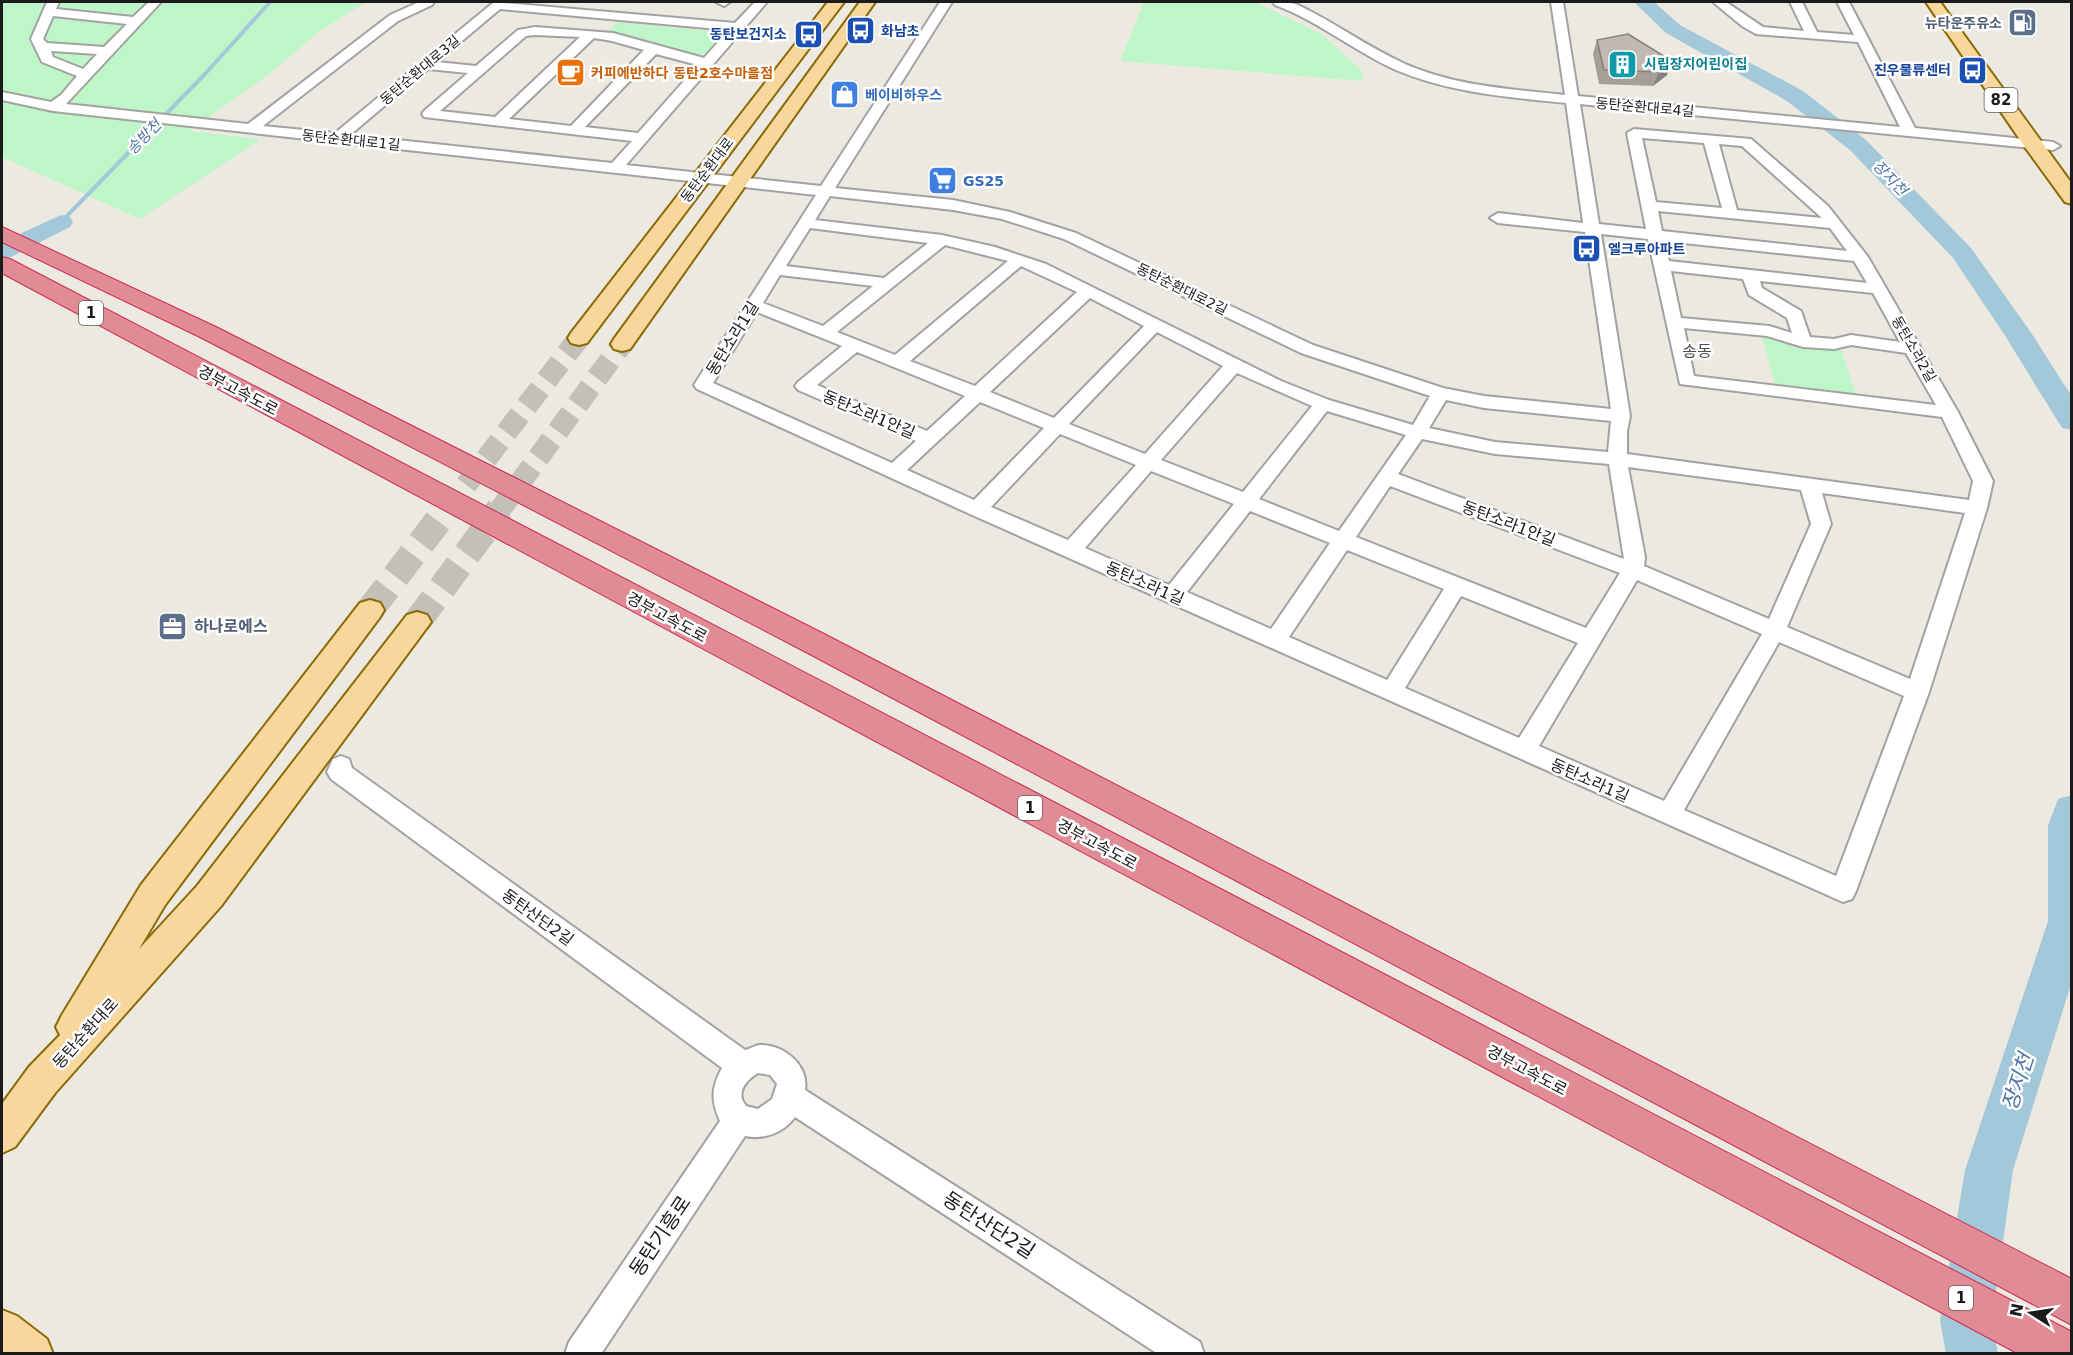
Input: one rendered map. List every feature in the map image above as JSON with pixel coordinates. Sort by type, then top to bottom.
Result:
[{"type":"highway","name":"1","points":[[2,234],[216,337],[1094,788],[2067,1301]]},
{"type":"highway","name":"경부고속도로","points":[[2,265],[2063,1352]]},
{"type":"main road","name":"동탄순환대로","points":[[579,338],[836,2]]},
{"type":"main road","points":[[851,24],[860,2]]},
{"type":"main road","name":"동탄순환대로","points":[[622,344],[867,2]]},
{"type":"main road","name":"82","points":[[1933,2],[2037,137],[2072,198]]},
{"type":"main road","name":"82","points":[[2037,137],[2053,146],[2072,171]]},
{"type":"main road","name":"동탄순환대로","points":[[42,1080],[153,895],[370,610]]},
{"type":"main road","name":"동탄순환대로","points":[[42,1080],[209,896],[417,622]]},
{"type":"main road","points":[[2,1134],[42,1080]]},
{"type":"main road","points":[[2,1331],[32,1353]]},
{"type":"street","points":[[53,107],[66,98],[86,73],[155,2]]},
{"type":"street","points":[[250,129],[394,18],[429,2]]},
{"type":"street","points":[[615,169],[760,2]]},
{"type":"street","name":"동탄소라1길","points":[[946,2],[703,385],[977,509],[1843,891],[1918,692],[1977,508],[1983,481],[1949,412]]},
{"type":"street","name":"동탄순환대로4길","points":[[1279,2],[1309,14],[1386,60],[1438,81],[1494,92],[1910,132],[2037,137]]},
{"type":"street","points":[[1524,750],[1633,570],[1635,556],[1615,432],[1621,416],[1557,2]]},
{"type":"street","points":[[1719,2],[1737,17],[1760,31],[1862,39]]},
{"type":"street","points":[[1796,2],[1812,35]]},
{"type":"street","points":[[1843,2],[1910,132]]},
{"type":"street","points":[[499,3],[738,27]]},
{"type":"street","name":"동탄순환대로3길","points":[[338,138],[499,3]]},
{"type":"street","points":[[86,73],[75,72],[47,58],[37,39],[51,7],[136,21]]},
{"type":"street","points":[[642,138],[429,114],[522,33],[535,31],[613,37],[707,63]]},
{"type":"street","points":[[498,122],[591,34]]},
{"type":"street","points":[[43,47],[108,51]]},
{"type":"street","points":[[575,130],[653,49]]},
{"type":"street","points":[[426,65],[479,70]]},
{"type":"street","name":"동탄순환대로1길","points":[[2,96],[53,107],[738,182]]},
{"type":"street","points":[[1713,113],[1746,142]]},
{"type":"street","name":"동탄소라2길","points":[[1634,133],[1746,142],[1822,210],[1860,256],[1949,412],[1686,380],[1634,133]]},
{"type":"street","points":[[1710,139],[1731,214]]},
{"type":"street","name":"동탄순환대로2길","points":[[738,182],[953,205],[1005,215],[1070,236],[1307,349],[1386,377],[1440,393],[1484,402],[1621,416]]},
{"type":"street","points":[[1649,206],[1836,225]]},
{"type":"street","points":[[1498,218],[1860,256]]},
{"type":"street","points":[[806,223],[942,240],[989,250],[1019,260],[1089,290],[1234,366],[1323,404],[1417,432],[1495,447],[1618,459],[1977,508]]},
{"type":"street","points":[[826,332],[942,240]]},
{"type":"street","points":[[900,361],[1019,260]]},
{"type":"street","points":[[1662,265],[1879,289]]},
{"type":"street","points":[[776,270],[887,284]]},
{"type":"street","points":[[1750,275],[1755,291],[1795,315],[1803,342]]},
{"type":"street","name":"동탄소라1안길","points":[[894,472],[1089,290]]},
{"type":"street","points":[[753,304],[1591,639]]},
{"type":"street","points":[[1675,322],[1769,331],[1803,342],[1834,344],[1851,340],[1914,349]]},
{"type":"street","points":[[977,509],[1155,324]]},
{"type":"street","name":"동탄소라1안길","points":[[856,344],[804,386],[929,439]]},
{"type":"street","points":[[1071,550],[1234,366]]},
{"type":"street","points":[[1275,640],[1434,407],[1440,393]]},
{"type":"street","points":[[1173,595],[1323,404]]},
{"type":"street","name":"동탄소라1안길","points":[[1386,477],[1633,570],[1918,692]]},
{"type":"street","points":[[1669,814],[1774,630],[1821,524],[1809,484]]},
{"type":"street","points":[[1391,692],[1457,585]]},
{"type":"street","name":"동탄산단2길","points":[[341,766],[339,772],[743,1066]]},
{"type":"street","points":[[758,1059],[769,1059],[779,1063],[792,1079],[790,1097],[782,1112],[772,1119],[749,1124],[731,1112],[726,1091],[730,1080],[743,1066],[758,1059]]},
{"type":"street","name":"동탄산단2길","points":[[790,1097],[1188,1353]]},
{"type":"street","name":"동탄기흥로","points":[[581,1353],[739,1119]]},
{"type":"green space","points":[[2,2],[366,2],[320,31],[268,75],[189,131],[261,139],[140,219],[2,157]]},
{"type":"green space","points":[[1144,2],[1255,2],[1323,35],[1362,71],[1362,81],[1120,61]]},
{"type":"green space","points":[[617,22],[720,32],[723,36],[705,54],[696,54],[623,34],[607,32]]},
{"type":"green space","points":[[1761,333],[1796,343],[1841,349],[1856,394],[1775,384]]},
{"type":"building","points":[[1628,34],[1672,61],[1659,72],[1604,70],[1597,40]]},
{"type":"waterway","name":"송방천","points":[[61,222],[205,74],[270,2]]},
{"type":"waterway","name":"장지천","points":[[1643,2],[1673,29],[1795,96],[1858,145],[1962,253],[2018,334],[2072,421]]},
{"type":"waterway","name":"송방천","points":[[2,252],[61,222]]},
{"type":"waterway","name":"장지천","points":[[1972,1354],[1966,1320],[1989,1170],[2069,921],[2068,826],[2072,811]]},
{"type":"tunnel","points":[[446,511],[579,338]]},
{"type":"tunnel","points":[[499,511],[622,344]]},
{"type":"tunnel","points":[[370,610],[447,509]]},
{"type":"tunnel","points":[[417,622],[500,509]]},
{"type":"place","name":"뉴타운주유소","points":[[2023,23]]},
{"type":"place","name":"화남초","points":[[860,31]]},
{"type":"place","name":"동탄보건지소","points":[[808,34]]},
{"type":"place","name":"시립장지어린이집","points":[[1623,64]]},
{"type":"place","name":"진우물류센터","points":[[1972,70]]},
{"type":"place","name":"커피에반하다 동탄2호수마을점","points":[[570,73]]},
{"type":"place","name":"베이비하우스","points":[[844,95]]},
{"type":"place","name":"GS25","points":[[942,181]]},
{"type":"place","name":"엘크루아파트","points":[[1587,249]]},
{"type":"place","name":"하나로에스","points":[[173,626]]},
{"type":"district","name":"송동","points":[[1697,351]]}]
